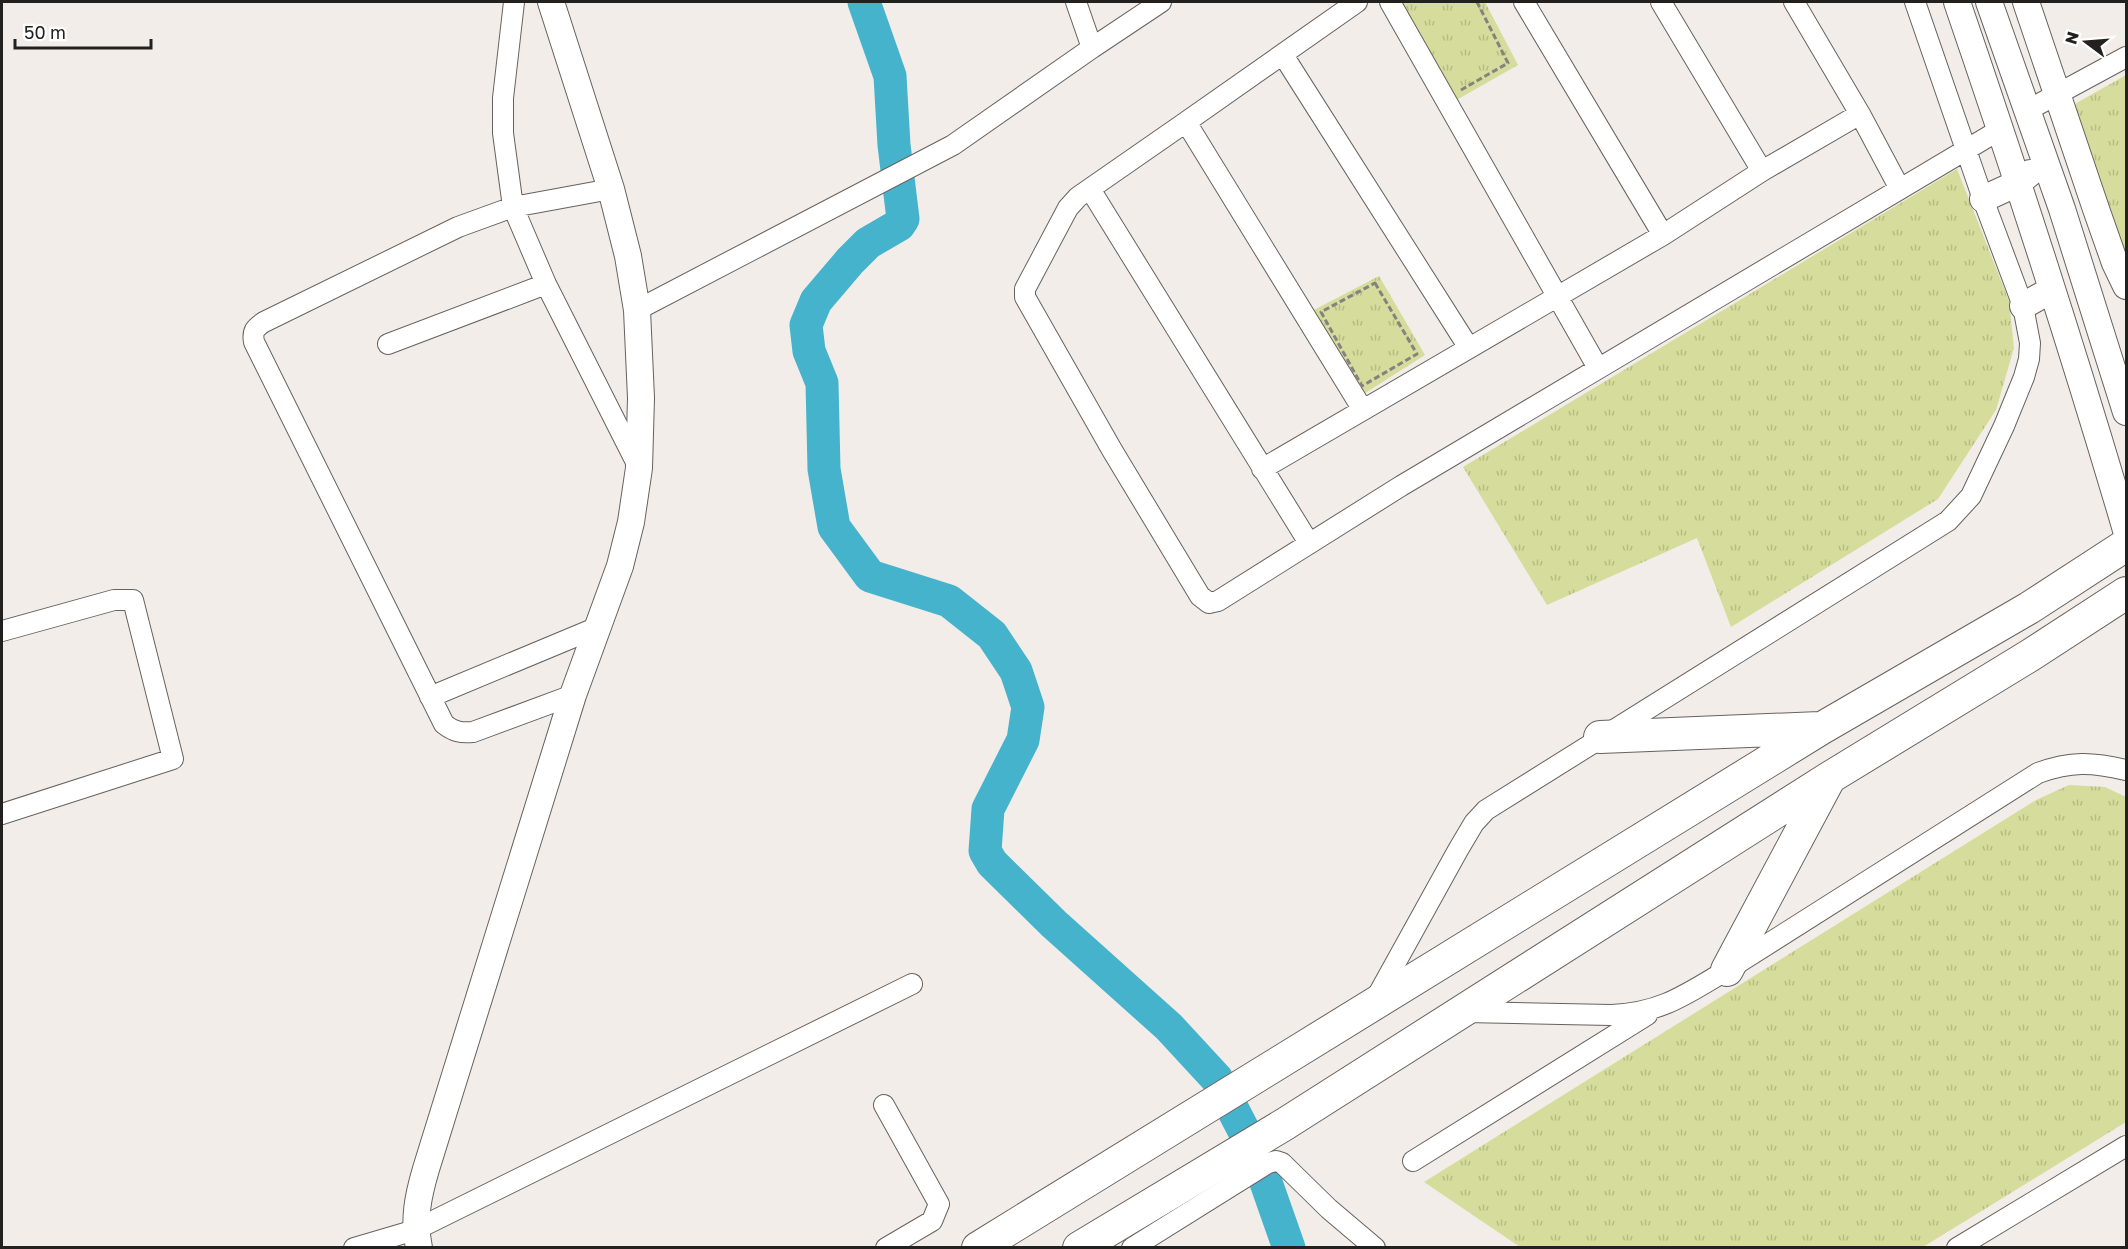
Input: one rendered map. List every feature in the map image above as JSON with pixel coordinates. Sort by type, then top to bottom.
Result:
[{"type":"main road","points":[[991,1240],[1822,728],[2029,608],[2127,545]]},
{"type":"main road","points":[[1079,1248],[1285,1124],[1829,778],[2127,594]]},
{"type":"main road","points":[[1600,737],[1822,728]]},
{"type":"main road","points":[[1727,970],[1829,778]]},
{"type":"street","points":[[514,2],[503,98],[503,133],[513,207],[546,284],[639,468]]},
{"type":"street","points":[[417,1239],[417,1200],[573,695],[620,566],[631,522],[639,468],[641,398],[637,309],[628,256],[611,189],[551,2]]},
{"type":"street","points":[[1076,2],[1092,48]]},
{"type":"street","points":[[637,309],[953,145],[1161,2]]},
{"type":"street","points":[[1357,2],[1090,189],[1068,208],[1025,289],[1025,297],[1112,450],[1200,596],[1209,603],[1218,601],[1309,543],[1598,368],[2001,129]]},
{"type":"street","points":[[1390,2],[1598,368]]},
{"type":"street","points":[[1524,2],[1663,235]]},
{"type":"street","points":[[1661,2],[1762,171]]},
{"type":"street","points":[[1794,2],[1860,114],[1900,189]]},
{"type":"street","points":[[1370,1007],[1474,823],[1486,810],[1948,521],[1971,496],[2024,377],[2030,343],[2023,306],[1983,199],[1915,2]]},
{"type":"street","points":[[1957,2],[2001,129],[2127,530]]},
{"type":"street","points":[[1989,2],[2028,110],[2127,412]]},
{"type":"street","points":[[2026,2],[2115,263],[2127,286]]},
{"type":"street","points":[[1283,55],[1469,348]]},
{"type":"street","points":[[2028,110],[2127,57]]},
{"type":"street","points":[[1262,469],[1663,235],[1762,171],[1860,114]]},
{"type":"street","points":[[1185,122],[1363,410]]},
{"type":"street","points":[[1983,199],[2018,183],[2045,161],[2075,143]]},
{"type":"street","points":[[573,695],[473,732],[453,731],[444,724],[254,342],[253,334],[255,328],[264,322],[458,227],[513,207],[611,189]]},
{"type":"street","points":[[1090,189],[1309,543]]},
{"type":"street","points":[[2083,274],[2115,263]]},
{"type":"street","points":[[388,344],[546,284]]},
{"type":"street","points":[[2023,306],[2051,290]]},
{"type":"street","points":[[2,631],[114,600],[133,600],[173,759],[2,814]]},
{"type":"street","points":[[430,696],[598,627]]},
{"type":"street","points":[[1413,1161],[1655,1010],[1727,970],[2038,773],[2060,765],[2099,763],[2127,770]]},
{"type":"street","points":[[354,1248],[417,1239],[912,984]]},
{"type":"street","points":[[1459,1012],[1611,1015],[1655,1010]]},
{"type":"street","points":[[884,1105],[939,1204],[932,1221],[886,1248]]},
{"type":"street","points":[[1957,1248],[2127,1146]]},
{"type":"street","points":[[1132,1248],[1268,1162],[1276,1161],[1282,1163],[1329,1209],[1375,1248]]},
{"type":"path","points":[[1455,94],[1508,63],[1476,2]]},
{"type":"path","points":[[1375,283],[1417,354],[1362,386],[1321,312],[1375,283]]},
{"type":"green space","points":[[1397,2],[1485,2],[1518,65],[1453,102]]},
{"type":"green space","points":[[2126,75],[2126,260],[2073,105]]},
{"type":"green space","points":[[1957,169],[2009,301],[2014,348],[1996,410],[1938,499],[1731,627],[1697,538],[1547,605],[1463,467]]},
{"type":"green space","points":[[1379,276],[1425,355],[1359,397],[1312,311]]},
{"type":"green space","points":[[2069,785],[2105,787],[2126,797],[2126,1122],[1923,1247],[1520,1247],[1424,1182],[2036,800]]},
{"type":"waterway","points":[[864,2],[890,76],[894,145],[903,219],[899,225],[868,243],[850,261],[816,301],[806,325],[809,351],[822,383],[824,469],[834,527],[870,576],[949,601],[992,635],[1016,671],[1028,707],[1023,740],[988,809],[985,851],[992,863],[1054,924],[1169,1027],[1217,1079],[1256,1154],[1289,1248]]}]
